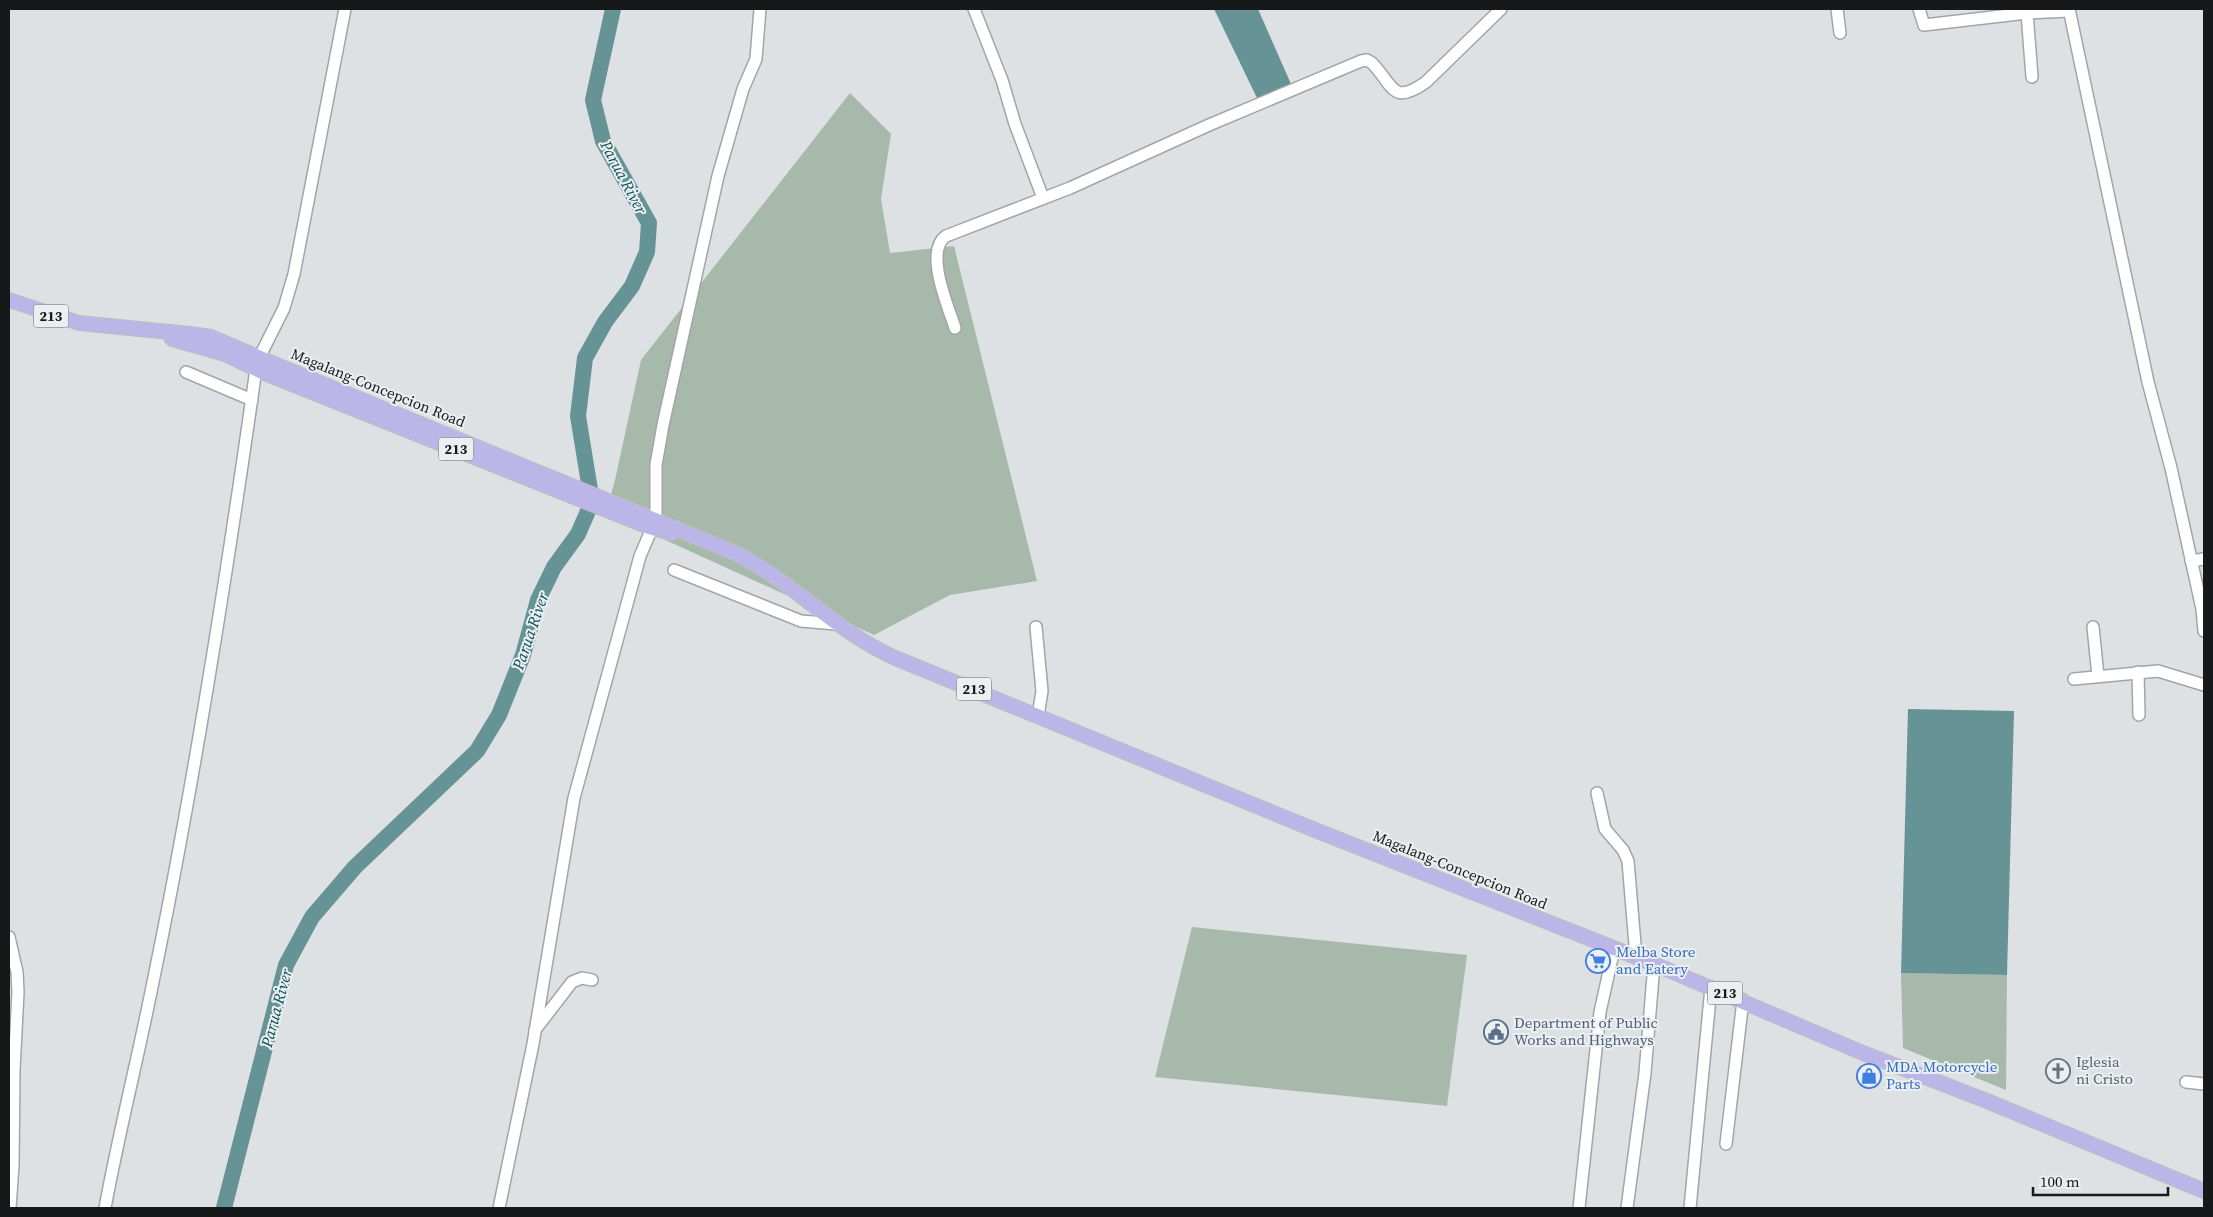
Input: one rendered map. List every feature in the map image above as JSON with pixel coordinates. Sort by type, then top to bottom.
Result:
[{"type":"main road","name":"Magalang-Concepcion Road","points":[[9,300],[66,320],[211,337],[261,365],[653,523],[722,547],[758,565],[836,624],[868,645],[887,654],[1306,827],[1711,987],[1863,1053],[1987,1101],[2204,1191]]},
{"type":"street","points":[[105,1208],[153,982],[180,843],[224,594],[252,400],[261,365],[284,308],[294,274],[345,9]]},
{"type":"street","points":[[499,1208],[535,1030],[574,798],[625,608],[640,556],[653,523],[656,465],[663,425],[718,176],[743,89],[756,59],[760,9]]},
{"type":"street","points":[[974,9],[1002,80],[1015,124],[1043,198]]},
{"type":"street","points":[[956,328],[937,266],[936,250],[938,242],[946,236],[1043,198],[1361,61],[1367,60],[1372,63],[1393,90],[1398,93],[1404,95],[1414,91],[1426,82],[1501,9]]},
{"type":"street","points":[[1837,9],[1840,33]]},
{"type":"street","points":[[1919,9],[1924,25],[2069,10],[2148,382],[2171,468],[2203,609],[2204,631]]},
{"type":"street","points":[[2027,13],[2032,77]]},
{"type":"street","points":[[186,372],[252,400]]},
{"type":"street","points":[[2191,561],[2204,559]]},
{"type":"street","points":[[674,570],[801,621],[836,624]]},
{"type":"street","points":[[1036,626],[1042,691],[1038,716]]},
{"type":"street","points":[[2094,627],[2098,676]]},
{"type":"street","points":[[2074,679],[2158,671],[2204,685]]},
{"type":"street","points":[[2138,672],[2139,715]]},
{"type":"street","points":[[1597,793],[1605,830],[1623,850],[1628,861],[1636,957]]},
{"type":"street","points":[[9,937],[17,972],[18,992],[14,1070],[14,1165],[10,1208]]},
{"type":"street","points":[[1579,1208],[1600,1012],[1614,949]]},
{"type":"street","points":[[1627,1208],[1645,1073],[1654,964]]},
{"type":"street","points":[[535,1030],[547,1017],[560,996],[572,982],[582,978],[592,980]]},
{"type":"street","points":[[1690,1208],[1711,987]]},
{"type":"street","points":[[1726,1144],[1742,1000]]},
{"type":"street","points":[[2186,1082],[2204,1084]]},
{"type":"green space","points":[[850,93],[891,134],[881,199],[890,253],[954,246],[1037,581],[950,595],[874,635],[606,513],[641,360]]},
{"type":"green space","points":[[1192,927],[1467,955],[1447,1106],[1155,1077]]},
{"type":"green space","points":[[1901,973],[2007,975],[2006,1090],[1903,1048]]},
{"type":"water","points":[[1214,9],[1258,9],[1291,84],[1257,98]]},
{"type":"water","points":[[1908,709],[2014,711],[2007,975],[1901,973]]},
{"type":"waterway","name":"Parua River","points":[[224,1208],[286,965],[312,917],[355,867],[477,751],[499,715],[523,655],[538,600],[554,567],[578,534],[592,502],[578,416],[585,358],[605,322],[632,286],[647,252],[649,223],[603,141],[593,100],[613,9]]},
{"type":"place","name":"Melba Store and Eatery","points":[[1598,961]]},
{"type":"place","name":"Department of Public Works and Highways","points":[[1496,1032]]},
{"type":"place","name":"Iglesia ni Cristo","points":[[2058,1071]]},
{"type":"place","name":"MDA Motorcycle Parts","points":[[1869,1076]]}]
